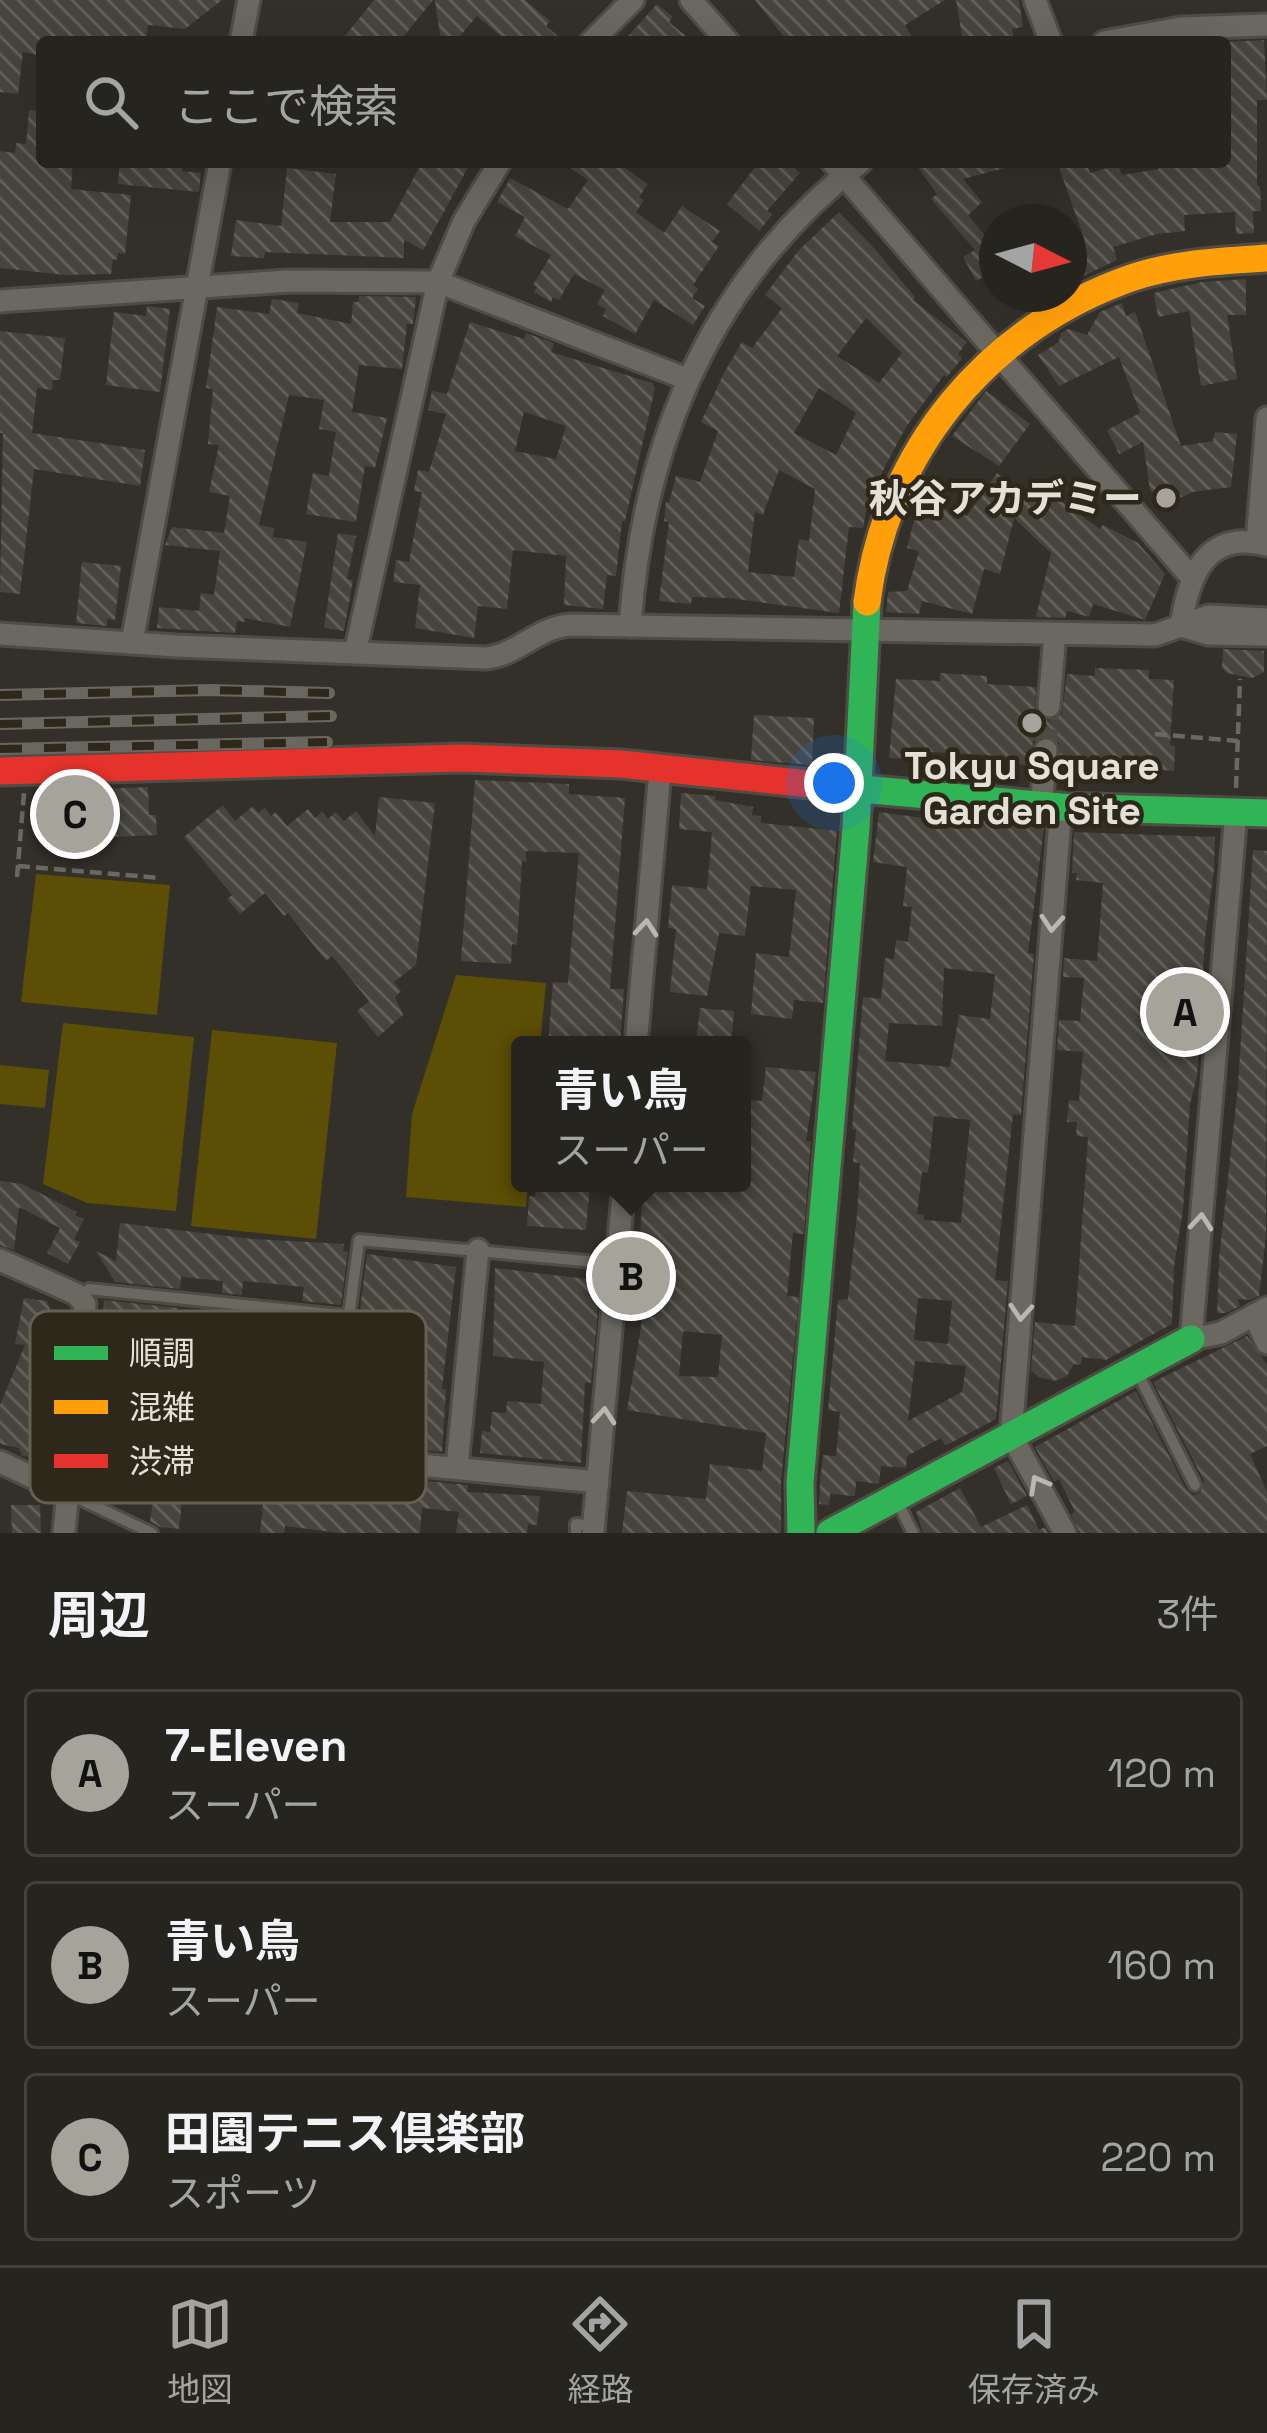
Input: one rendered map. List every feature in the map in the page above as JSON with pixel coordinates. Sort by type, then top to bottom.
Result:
[{"type":"street","points":[[242,36],[249,0]]},
{"type":"street","points":[[597,36],[633,0]]},
{"type":"street","points":[[691,0],[723,36]]},
{"type":"street","points":[[1035,0],[1050,36]]},
{"type":"street","points":[[1137,36],[1181,28],[1267,25]]},
{"type":"street","points":[[132,642],[219,168]]},
{"type":"street","points":[[355,652],[438,282],[464,221],[496,168]]},
{"type":"street","points":[[630,626],[649,489],[687,379],[722,315],[772,248],[844,168]]},
{"type":"street","points":[[848,168],[997,352],[1191,577]]},
{"type":"street","points":[[801,1533],[859,788],[866,632],[874,559],[902,478],[944,407],[997,352],[1055,310],[1136,274],[1214,259],[1267,258]]},
{"type":"street","points":[[0,301],[288,280],[438,282],[687,379]]},
{"type":"street","points":[[1181,626],[1191,577],[1201,562],[1222,547],[1262,543],[1267,418]]},
{"type":"street","points":[[0,634],[501,657],[547,628],[1155,635],[1209,616],[1267,619]]},
{"type":"street","points":[[1181,626],[1208,634],[1267,635]]},
{"type":"street","points":[[1048,706],[1054,645]]},
{"type":"street","points":[[1046,750],[1052,802],[1011,1435],[1065,1533]]},
{"type":"street","points":[[13,771],[462,758],[622,764],[660,771],[1052,802],[1250,808],[1191,1339]]},
{"type":"street","points":[[637,1036],[660,771]]},
{"type":"street","points":[[588,1531],[598,1482],[623,1192]]},
{"type":"street","points":[[458,1467],[478,1250]]},
{"type":"street","points":[[0,1260],[82,1298],[83,1311]]},
{"type":"street","points":[[830,1533],[1191,1339],[1221,1333],[1260,1312],[1267,1343]]},
{"type":"street","points":[[0,1462],[30,1476]]},
{"type":"street","points":[[426,1464],[598,1482]]},
{"type":"street","points":[[64,1533],[66,1503]]},
{"type":"lane","points":[[350,1311],[359,1240],[617,1264]]},
{"type":"lane","points":[[82,1298],[89,1288],[303,1311]]},
{"type":"lane","points":[[1135,1368],[1196,1485]]},
{"type":"lane","points":[[896,1498],[913,1533]]},
{"type":"lane","points":[[88,1503],[152,1533]]},
{"type":"path","points":[[1240,680],[1236,793],[1250,808]]},
{"type":"path","points":[[1156,734],[1238,741]]},
{"type":"path","points":[[13,771],[17,877]]},
{"type":"path","points":[[18,866],[160,878]]},
{"type":"shaded area","points":[[36,874],[170,885],[157,1015],[21,1002]]},
{"type":"shaded area","points":[[456,975],[546,983],[541,1036],[511,1036],[511,1192],[527,1192],[526,1207],[406,1197],[412,1114]]},
{"type":"shaded area","points":[[63,1023],[194,1037],[176,1211],[87,1203],[43,1184]]},
{"type":"shaded area","points":[[212,1030],[337,1043],[316,1239],[191,1226]]},
{"type":"shaded area","points":[[0,1065],[49,1070],[45,1108],[0,1104]]},
{"type":"building","points":[[0,0],[222,0],[185,29],[148,25],[147,36],[36,36],[36,55],[23,52],[18,94],[0,92]]},
{"type":"building","points":[[374,0],[433,0],[404,36],[345,36]]},
{"type":"building","points":[[435,0],[525,0],[550,21],[546,26],[558,36],[501,36],[477,16],[460,36],[440,36]]},
{"type":"building","points":[[755,0],[945,0],[905,25],[911,36],[783,36]]},
{"type":"building","points":[[956,0],[1019,0],[1023,27],[1012,29],[1013,36],[962,36]]},
{"type":"building","points":[[657,4],[686,36],[628,36]]},
{"type":"building","points":[[1264,40],[1267,100],[1257,100],[1261,211],[1253,211],[1254,233],[1236,234],[1235,212],[1184,215],[1185,231],[1113,247],[1117,260],[1087,274],[1087,204],[1072,204],[1059,168],[1088,168],[1090,173],[1119,168],[1122,175],[1159,168],[1231,168],[1231,42]]},
{"type":"building","points":[[29,110],[36,111],[36,168],[73,168],[71,189],[131,195],[125,254],[118,253],[117,260],[113,259],[111,274],[0,268],[0,151],[15,153],[16,143],[26,144]]},
{"type":"building","points":[[119,168],[182,168],[201,173],[199,192],[118,184]]},
{"type":"building","points":[[287,168],[336,174],[330,222],[390,222],[419,168],[468,168],[423,250],[404,240],[404,258],[265,252],[264,258],[231,256],[236,220],[281,226]]},
{"type":"building","points":[[570,168],[625,168],[648,184],[636,212],[664,233],[682,206],[720,231],[712,242],[719,246],[693,285],[698,289],[692,298],[705,306],[693,325],[654,300],[635,334],[603,316],[606,309],[597,304],[605,290],[574,274],[559,300],[553,297],[551,302],[534,292],[537,287],[533,285],[551,255],[515,236],[525,217],[497,202],[510,178],[568,209],[588,180]]},
{"type":"building","points":[[754,168],[795,168],[800,173],[767,211],[772,215],[759,231],[727,204]]},
{"type":"building","points":[[918,168],[1005,168],[963,179],[982,202],[968,215],[979,228],[976,281],[963,257],[975,250],[931,199],[937,194]]},
{"type":"building","points":[[839,212],[875,249],[913,300],[967,342],[958,354],[962,358],[906,427],[869,497],[863,528],[849,527],[839,613],[729,598],[692,597],[691,604],[659,601],[669,522],[664,521],[666,502],[676,476],[700,482],[718,431],[701,422],[742,342],[752,348],[782,308],[765,295],[799,250]],"holes":[[[866,318],[902,353],[879,383],[837,356]],[[819,388],[856,413],[836,455],[794,433]],[[779,470],[815,489],[809,541],[799,539],[794,577],[748,572],[755,512],[763,515]]]},
{"type":"building","points":[[1246,279],[1246,315],[1227,315],[1237,379],[1201,386],[1189,311],[1158,317],[1154,293],[1202,282]]},
{"type":"building","points":[[359,296],[416,297],[413,324],[407,324],[402,369],[359,365],[352,412],[387,418],[375,468],[365,466],[356,522],[306,514],[313,473],[329,476],[336,432],[319,429],[324,400],[289,395],[259,525],[274,528],[273,537],[307,542],[290,627],[245,618],[237,621],[235,633],[157,628],[159,607],[199,611],[201,593],[214,595],[220,551],[165,545],[172,527],[224,533],[230,496],[209,492],[219,445],[208,444],[213,389],[206,388],[217,307],[269,314],[272,299],[299,303],[297,313],[351,324],[353,302]]},
{"type":"building","points":[[1122,303],[1126,316],[1135,312],[1181,446],[1213,441],[1215,432],[1237,434],[1231,487],[1193,492],[1164,505],[1150,490],[1143,442],[1119,454],[1107,430],[1140,413],[1119,357],[1059,386],[1038,355],[1059,342],[1068,329],[1087,335],[1100,312]]},
{"type":"building","points":[[147,306],[170,309],[160,392],[106,385],[114,312],[146,316]]},
{"type":"building","points":[[470,322],[524,339],[526,333],[554,343],[551,352],[652,383],[655,388],[622,521],[616,576],[607,575],[603,609],[564,605],[566,556],[513,550],[507,609],[478,606],[474,638],[415,628],[420,585],[393,582],[396,560],[409,562],[422,492],[414,491],[418,470],[429,472],[446,414],[428,410],[432,391],[447,394]],"holes":[[[524,412],[566,426],[556,459],[515,451]]]},
{"type":"building","points":[[0,331],[65,338],[60,380],[53,380],[52,390],[37,388],[32,433],[145,450],[140,486],[34,469],[20,594],[0,592]]},
{"type":"building","points":[[986,391],[1030,424],[999,466],[952,436]]},
{"type":"building","points":[[997,473],[1043,507],[1051,494],[1100,529],[1103,525],[1138,543],[1165,574],[1145,620],[1093,604],[1089,617],[1067,611],[1065,618],[1036,617],[1051,553],[1014,518],[1000,574],[984,569],[972,614],[922,601],[919,614],[886,612],[888,592],[907,591],[919,551],[907,548],[919,501],[967,516]]},
{"type":"building","points":[[338,533],[356,536],[344,631],[324,628]]},
{"type":"building","points":[[82,562],[121,566],[115,620],[107,619],[107,626],[76,623]]},
{"type":"building","points":[[1223,649],[1264,651],[1264,672],[1252,678],[1227,673],[1222,668]]},
{"type":"building","name":"Tokyu Square Garden Site","points":[[1095,668],[1149,670],[1149,679],[1174,680],[1170,745],[1175,746],[1174,771],[1060,760],[1059,743],[1046,735],[1033,742],[1030,765],[987,763],[988,755],[929,752],[929,760],[889,758],[896,679],[940,681],[940,673],[987,676],[987,684],[1036,687],[1035,711],[1049,721],[1062,713],[1067,674],[1095,676]]},
{"type":"building","points":[[754,715],[814,718],[812,765],[751,760]]},
{"type":"building","points":[[475,780],[569,784],[569,794],[625,798],[610,989],[624,989],[621,1036],[549,1036],[553,982],[568,983],[579,853],[526,851],[511,964],[461,961]]},
{"type":"building","points":[[148,787],[149,815],[156,815],[157,835],[50,844],[47,791]]},
{"type":"building","points":[[681,793],[716,796],[715,800],[753,807],[752,815],[761,816],[761,823],[837,831],[823,1003],[794,1000],[792,1019],[751,1014],[756,953],[789,957],[796,890],[751,886],[745,936],[719,933],[707,996],[670,992],[676,929],[668,928],[672,885],[707,889],[712,832],[679,829]]},
{"type":"building","points":[[379,797],[435,803],[416,965],[394,982],[401,991],[395,997],[403,1015],[378,1037],[357,1011],[369,1001],[332,956],[326,961],[288,913],[284,916],[265,893],[240,914],[227,899],[232,895],[184,837],[223,805],[235,821],[253,806],[258,813],[265,808],[271,816],[276,812],[287,826],[308,809],[315,818],[322,811],[328,819],[336,812],[344,821],[356,811],[375,836]]},
{"type":"building","points":[[879,812],[968,824],[968,819],[1044,827],[1028,953],[1034,954],[1021,1115],[1013,1114],[995,1280],[1008,1281],[996,1419],[945,1446],[941,1438],[907,1456],[906,1468],[881,1466],[879,1484],[856,1481],[855,1496],[830,1494],[829,1505],[819,1504],[820,1484],[823,1455],[836,1456],[840,1412],[828,1410],[838,1300],[848,1299],[857,1215],[860,1163],[853,1162],[856,1130],[852,1129],[863,997],[881,999],[885,958],[894,959],[896,940],[908,942],[912,907],[903,906],[907,867],[873,862]],"holes":[[[944,968],[995,974],[990,1019],[959,1015],[950,1067],[885,1061],[889,1023],[942,1026]],[[934,1116],[970,1120],[961,1223],[924,1220],[924,1215],[917,1214],[922,1172],[928,1173]],[[918,1298],[952,1301],[948,1344],[914,1340]],[[915,1361],[966,1366],[962,1392],[908,1421]]]},
{"type":"building","points":[[1074,832],[1215,837],[1214,869],[1172,1324],[1106,1360],[1082,1357],[1081,1365],[1074,1364],[1067,1376],[1055,1381],[1031,1370],[1035,1322],[1075,1326],[1088,1137],[1076,1136],[1077,1122],[1067,1122],[1069,1100],[1079,1101],[1083,1052],[1057,1050],[1059,1020],[1080,1021],[1084,978],[1063,977],[1064,958],[1097,961],[1103,883],[1076,880],[1077,873],[1072,873]]},
{"type":"building","points":[[1253,850],[1267,851],[1266,1236],[1259,1296],[1237,1299],[1240,1306],[1217,1313],[1238,1086]]},
{"type":"building","points":[[700,1008],[734,1011],[732,1036],[697,1036]]},
{"type":"building","points":[[766,1067],[816,1072],[806,1141],[811,1141],[804,1234],[793,1233],[787,1296],[799,1297],[781,1481],[781,1533],[622,1533],[627,1491],[706,1499],[710,1464],[762,1471],[766,1433],[627,1410],[641,1328],[643,1192],[751,1192],[751,1100],[762,1101]],"holes":[[[683,1331],[722,1335],[718,1377],[679,1376]]]},
{"type":"building","points":[[0,1181],[22,1184],[84,1219],[74,1239],[80,1242],[68,1264],[47,1253],[60,1228],[19,1207],[14,1250],[0,1245]]},
{"type":"building","points":[[535,1192],[589,1192],[586,1230],[527,1226],[529,1196],[535,1197]]},
{"type":"building","points":[[120,1223],[252,1239],[344,1244],[343,1251],[348,1252],[341,1305],[302,1301],[304,1287],[243,1281],[242,1295],[222,1293],[223,1281],[181,1277],[180,1289],[115,1282],[96,1251],[116,1261]]},
{"type":"building","points":[[367,1254],[456,1267],[442,1389],[446,1389],[442,1452],[426,1451],[426,1311],[360,1311]]},
{"type":"building","points":[[495,1268],[595,1280],[594,1298],[599,1299],[591,1383],[585,1382],[581,1463],[480,1453],[482,1431],[490,1432],[492,1412],[506,1413],[507,1401],[541,1404],[544,1362],[493,1356]]},
{"type":"building","points":[[24,1298],[47,1301],[51,1311],[30,1311],[30,1457],[22,1456],[19,1448],[0,1444],[0,1405],[25,1345],[15,1344]]},
{"type":"building","points":[[104,1300],[177,1311],[103,1311]]},
{"type":"building","points":[[1247,1336],[1267,1365],[1267,1446],[1250,1454],[1267,1492],[1267,1533],[1080,1533],[1059,1479],[1054,1482],[1035,1447],[1136,1391],[1186,1489],[1193,1495],[1200,1493],[1204,1481],[1153,1382]]},
{"type":"building","points":[[1008,1461],[1027,1496],[1011,1504],[994,1468]]},
{"type":"building","points":[[426,1481],[468,1485],[467,1492],[540,1496],[537,1525],[528,1524],[527,1533],[456,1533],[459,1512],[422,1508],[420,1533],[340,1533],[285,1526],[284,1533],[260,1533],[263,1503],[426,1503]]},
{"type":"building","points":[[960,1488],[981,1527],[1027,1505],[1039,1530],[1045,1527],[1048,1533],[923,1533],[916,1512]]},
{"type":"building","points":[[153,1503],[182,1503],[179,1529],[150,1521]]},
{"type":"building","points":[[11,1505],[40,1505],[41,1533],[12,1533]]},
{"type":"tunnel","points":[[1046,750],[1049,706]]},
{"type":"railway","points":[[0,695],[211,690],[329,693]]},
{"type":"railway","points":[[0,724],[331,716]]},
{"type":"railway","points":[[0,749],[327,742]]},
{"type":"traffic: fast","points":[[801,1533],[800,1483],[856,828],[867,602]]},
{"type":"traffic: fast","points":[[828,786],[1061,807],[1267,813]]},
{"type":"traffic: fast","points":[[830,1533],[1191,1339]]},
{"type":"traffic: slow","points":[[867,602],[878,547],[896,495],[921,446],[952,402],[990,363],[1032,328],[1079,300],[1131,278],[1181,266],[1267,258]]},
{"type":"traffic: jam","points":[[0,771],[462,758],[621,764],[828,786]]},
{"type":"place","name":"秋谷アカデミー","points":[[1166,498]]},
{"type":"place","name":"Tokyu Square Garden Site","points":[[1032,723]]},
{"type":"place","name":"田園テニス倶楽部","points":[[75,814]]},
{"type":"place","name":"7-Eleven","points":[[1185,1012]]},
{"type":"place","name":"青い鳥","points":[[631,1276]]}]
